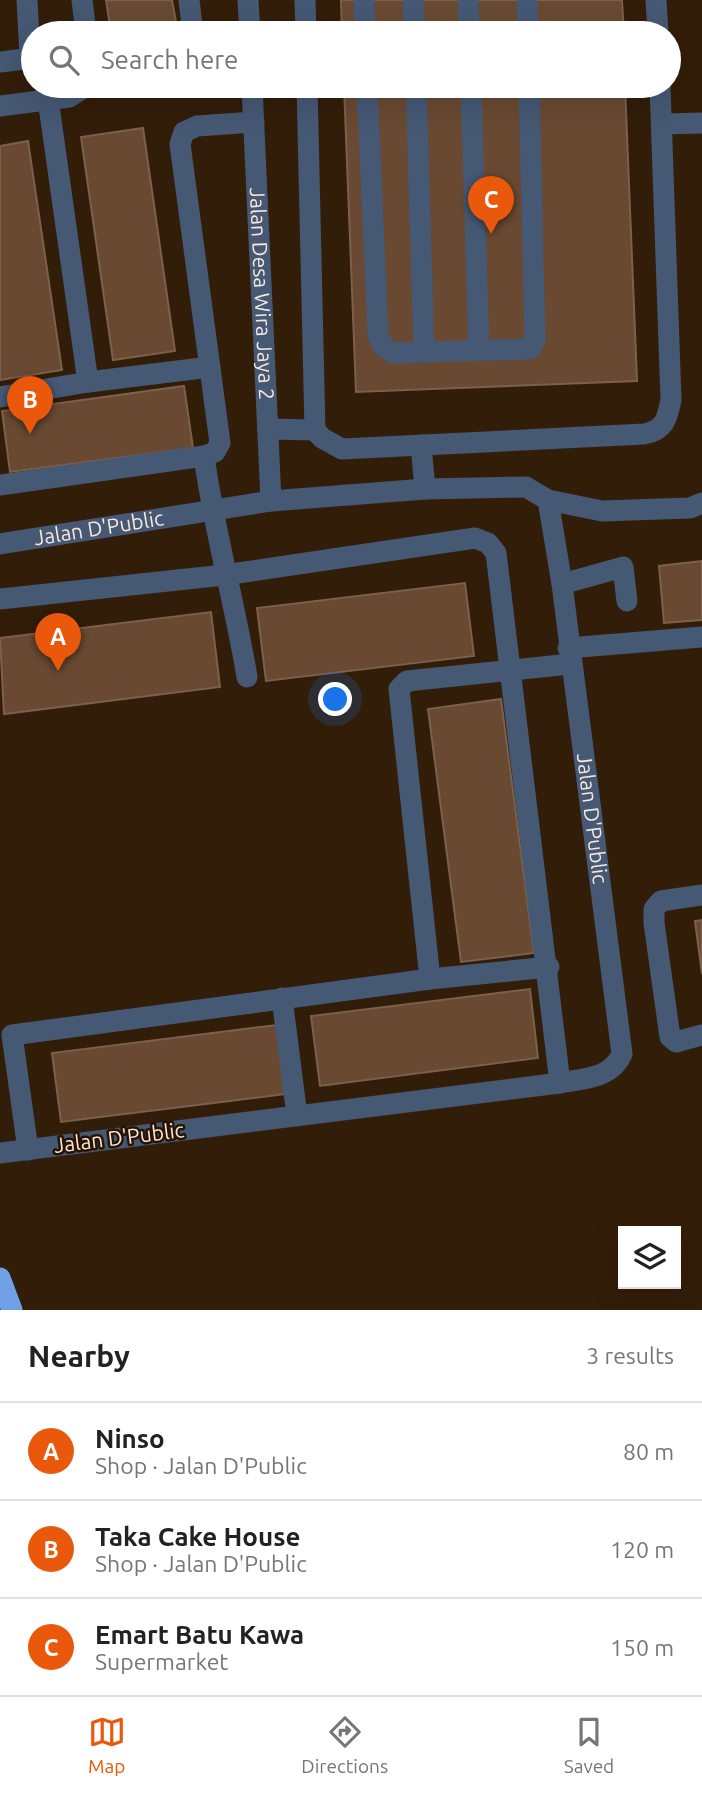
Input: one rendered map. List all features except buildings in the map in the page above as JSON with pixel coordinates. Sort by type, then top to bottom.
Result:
[{"type":"highway","points":[[0,1278],[12,1310]]},
{"type":"street","points":[[27,0],[30,21]]},
{"type":"street","points":[[82,0],[85,21]]},
{"type":"street","points":[[189,0],[192,21]]},
{"type":"street","points":[[248,0],[249,21]]},
{"type":"street","points":[[305,0],[306,21]]},
{"type":"street","points":[[364,0],[365,21]]},
{"type":"street","points":[[413,0],[414,21]]},
{"type":"street","points":[[468,0],[469,21]]},
{"type":"street","points":[[527,0],[528,21]]},
{"type":"street","points":[[656,0],[657,21]]},
{"type":"street","points":[[0,62],[21,59]]},
{"type":"street","points":[[0,106],[58,98]]},
{"type":"street","name":"Jalan Desa Wira Jaya 2","points":[[253,98],[271,501]]},
{"type":"street","points":[[307,98],[315,430],[322,438],[342,449],[644,434],[658,431],[666,422],[671,400],[661,98]]},
{"type":"street","points":[[368,98],[378,335],[383,346],[393,353],[530,349],[535,340],[529,98]]},
{"type":"street","points":[[416,98],[424,352]]},
{"type":"street","points":[[471,98],[478,350]]},
{"type":"street","points":[[48,99],[88,382]]},
{"type":"street","points":[[0,485],[204,456],[215,452],[220,443],[180,144],[184,132],[197,126],[254,122]]},
{"type":"street","points":[[662,124],[702,123]]},
{"type":"street","points":[[0,397],[88,382],[209,367]]},
{"type":"street","points":[[268,429],[315,430]]},
{"type":"street","points":[[421,444],[425,489]]},
{"type":"street","points":[[204,456],[224,575],[235,604],[247,677]]},
{"type":"street","name":"Jalan D'Public","points":[[0,544],[271,501],[425,489],[526,487],[548,500],[562,584],[569,657],[622,1054],[618,1065],[606,1074],[560,1083],[0,1153]]},
{"type":"street","points":[[548,500],[601,511],[690,508],[702,503]]},
{"type":"street","points":[[0,599],[224,575],[475,538],[488,543],[496,553],[549,967],[560,1083]]},
{"type":"street","points":[[562,584],[624,567],[627,601]]},
{"type":"street","points":[[430,979],[398,689],[407,681],[509,671],[569,657],[702,637]]},
{"type":"street","points":[[702,895],[662,901],[654,909],[654,923],[670,1037],[676,1042],[702,1035]]},
{"type":"street","points":[[28,1150],[12,1035],[430,979],[549,967]]},
{"type":"street","points":[[282,998],[297,1116]]},
{"type":"place","name":"Emart Batu Kawa","points":[[491,234]]},
{"type":"place","name":"Taka Cake House","points":[[30,434]]},
{"type":"place","name":"Ninso","points":[[58,671]]}]
